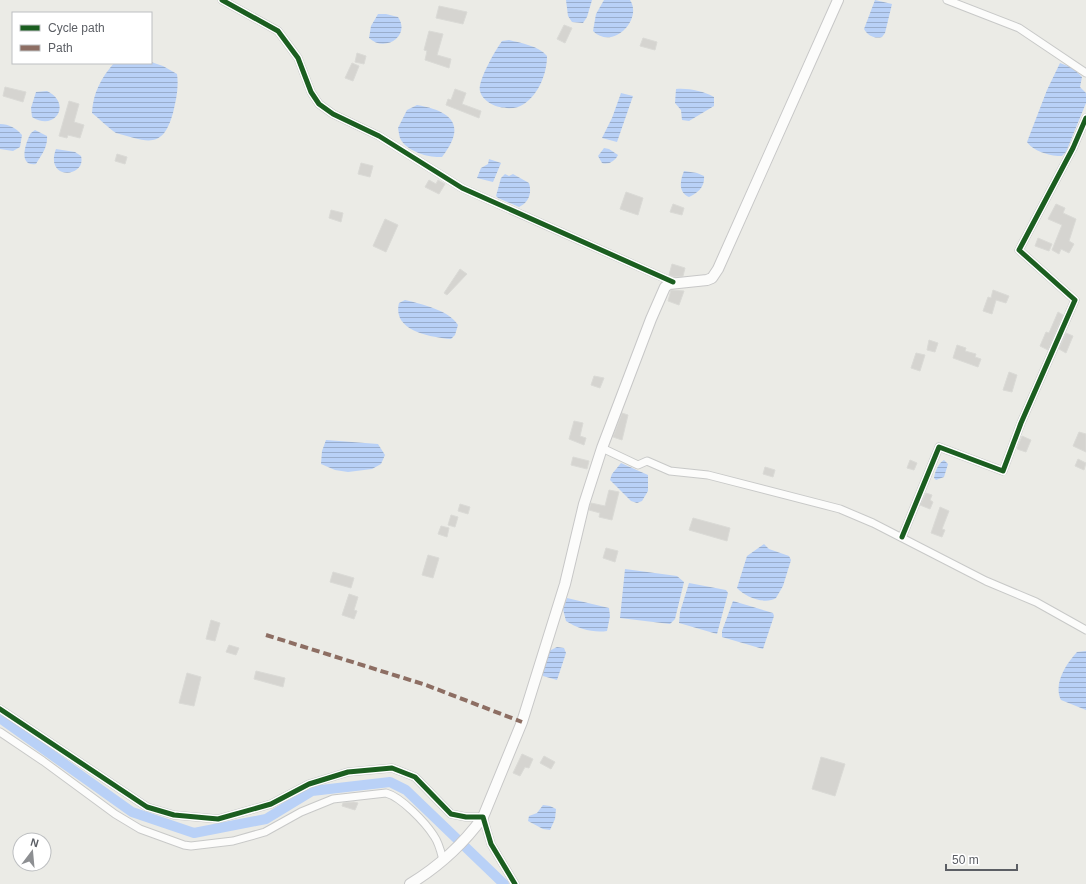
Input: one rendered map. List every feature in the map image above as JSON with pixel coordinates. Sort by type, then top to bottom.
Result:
[{"type":"main road","points":[[410,884],[445,858],[483,817],[522,722],[564,584],[584,504],[602,448],[651,319],[665,287],[673,282],[707,280],[712,278],[718,269],[838,0]]},
{"type":"street","points":[[222,0],[278,31],[298,58],[311,92],[319,104],[333,114],[379,136],[462,188],[673,282]]},
{"type":"street","points":[[947,0],[1019,28],[1086,73]]},
{"type":"street","points":[[902,537],[939,447],[1003,471],[1039,381],[1076,300],[1019,250],[1073,148],[1086,118]]},
{"type":"street","points":[[602,448],[638,465],[647,461],[670,472],[708,475],[819,503],[873,522],[986,581],[1036,602],[1086,630]]},
{"type":"street","points":[[0,709],[147,807],[174,815],[218,819],[271,804],[309,784],[341,774],[392,768],[415,777],[451,814],[466,817],[483,817],[491,844],[515,884]]},
{"type":"street","points":[[0,732],[44,761],[115,814],[140,829],[191,846],[233,841],[265,832],[301,812],[333,799],[386,793],[400,800],[427,826],[445,858]]},
{"type":"water","points":[[566,0],[592,0],[587,17],[583,23],[572,22],[568,16]]},
{"type":"water","points":[[604,0],[630,0],[633,8],[633,16],[624,30],[617,35],[609,37],[601,36],[593,31],[596,14]]},
{"type":"water","points":[[875,0],[892,4],[885,33],[879,38],[870,35],[864,29]]},
{"type":"water","points":[[378,14],[398,17],[401,24],[399,36],[389,43],[382,44],[369,38],[371,26]]},
{"type":"water","points":[[509,40],[535,47],[547,56],[546,69],[538,89],[524,104],[513,108],[493,105],[483,97],[480,91],[481,81],[499,45],[502,41]]},
{"type":"water","points":[[152,62],[163,66],[177,74],[178,84],[173,113],[167,128],[160,137],[142,140],[116,133],[92,113],[98,86],[113,64],[152,64]]},
{"type":"water","points":[[1060,63],[1073,68],[1082,77],[1080,87],[1086,93],[1086,103],[1066,152],[1062,156],[1058,156],[1038,151],[1027,142],[1047,90]]},
{"type":"water","points":[[676,89],[691,90],[710,95],[714,97],[714,106],[689,121],[682,120],[681,110],[675,103]]},
{"type":"water","points":[[47,91],[55,96],[59,102],[60,108],[54,119],[41,121],[32,117],[31,108],[36,92]]},
{"type":"water","points":[[621,93],[633,96],[617,142],[602,138],[612,118]]},
{"type":"water","points":[[417,105],[439,111],[452,121],[454,136],[450,146],[442,157],[426,155],[414,151],[400,139],[398,128],[407,110]]},
{"type":"water","points":[[0,124],[12,127],[22,135],[20,147],[13,151],[0,149]]},
{"type":"water","points":[[35,130],[47,136],[47,140],[44,151],[36,164],[30,164],[26,162],[24,153],[29,137]]},
{"type":"water","points":[[604,148],[609,149],[618,155],[612,162],[602,163],[598,156]]},
{"type":"water","points":[[56,149],[75,152],[81,156],[81,163],[78,169],[73,172],[66,173],[60,171],[56,167],[54,159]]},
{"type":"water","points":[[489,159],[501,163],[493,182],[477,178],[481,168],[488,164]]},
{"type":"water","points":[[684,171],[697,173],[704,176],[700,189],[689,197],[685,195],[681,186]]},
{"type":"water","points":[[505,174],[509,176],[513,174],[529,183],[529,197],[525,203],[519,207],[496,196],[501,178]]},
{"type":"water","points":[[405,300],[434,308],[448,315],[458,325],[455,335],[451,339],[414,331],[401,320],[398,313],[399,303]]},
{"type":"water","points":[[326,440],[378,444],[385,455],[381,464],[372,469],[348,472],[335,470],[321,464],[322,451]]},
{"type":"water","points":[[944,460],[948,464],[944,477],[936,480],[934,478],[938,465]]},
{"type":"water","points":[[621,463],[648,475],[648,491],[642,501],[637,503],[631,501],[610,480],[612,474]]},
{"type":"water","points":[[764,544],[769,549],[789,556],[791,560],[783,586],[776,598],[766,601],[750,597],[737,588],[747,556]]},
{"type":"water","points":[[625,569],[677,576],[684,582],[675,619],[670,624],[620,618]]},
{"type":"water","points":[[689,583],[726,590],[728,593],[717,634],[679,623],[680,612]]},
{"type":"water","points":[[567,598],[609,608],[610,616],[607,631],[586,630],[566,621],[563,609]]},
{"type":"water","points":[[733,601],[773,613],[774,616],[763,649],[722,637],[722,631]]},
{"type":"water","points":[[557,647],[564,648],[566,653],[557,680],[543,676],[541,670],[549,651]]},
{"type":"water","points":[[1086,651],[1086,710],[1061,700],[1059,687],[1062,674],[1073,657],[1077,652]]},
{"type":"water","points":[[543,805],[556,809],[555,819],[550,830],[543,829],[528,821],[529,816],[537,813]]},
{"type":"building","points":[[439,6],[467,12],[463,24],[436,18]]},
{"type":"building","points":[[564,25],[572,28],[565,43],[557,39]]},
{"type":"building","points":[[429,31],[443,34],[437,55],[451,59],[449,68],[425,60],[427,51],[424,50]]},
{"type":"building","points":[[643,38],[657,42],[655,50],[640,46]]},
{"type":"building","points":[[357,53],[366,56],[364,64],[355,62]]},
{"type":"building","points":[[352,63],[359,66],[353,81],[345,78]]},
{"type":"building","points":[[5,87],[26,92],[23,102],[3,96]]},
{"type":"building","points":[[455,89],[466,93],[462,104],[481,111],[479,118],[446,105],[448,99],[451,100]]},
{"type":"building","points":[[69,101],[79,104],[74,122],[84,125],[80,138],[68,135],[67,138],[59,136]]},
{"type":"building","points":[[117,154],[127,157],[125,164],[115,161]]},
{"type":"building","points":[[361,163],[373,166],[370,177],[358,174]]},
{"type":"building","points":[[429,180],[436,184],[438,180],[445,184],[439,194],[425,187]]},
{"type":"building","points":[[626,192],[643,198],[638,215],[620,209]]},
{"type":"building","points":[[673,204],[684,208],[682,215],[670,212]]},
{"type":"building","points":[[1056,204],[1065,208],[1063,213],[1076,219],[1069,241],[1074,244],[1069,253],[1061,249],[1059,254],[1052,250],[1062,225],[1048,219]]},
{"type":"building","points":[[331,210],[343,213],[341,222],[329,218]]},
{"type":"building","points":[[385,219],[398,225],[386,252],[373,246]]},
{"type":"building","points":[[1038,238],[1052,244],[1049,251],[1035,246]]},
{"type":"building","points":[[672,264],[685,268],[683,276],[674,277],[669,275]]},
{"type":"building","points":[[460,269],[467,274],[447,295],[444,293]]},
{"type":"building","points":[[671,290],[684,291],[679,305],[668,301]]},
{"type":"building","points":[[993,290],[1009,296],[1006,303],[996,300],[992,314],[983,311],[988,297],[991,298]]},
{"type":"building","points":[[1058,312],[1063,315],[1048,350],[1040,346],[1046,332],[1049,333]]},
{"type":"building","points":[[1066,333],[1073,336],[1066,353],[1059,349]]},
{"type":"building","points":[[929,340],[938,343],[935,352],[927,350]]},
{"type":"building","points":[[957,345],[966,348],[965,351],[976,354],[975,357],[981,359],[978,367],[953,358]]},
{"type":"building","points":[[916,353],[925,355],[920,371],[911,368]]},
{"type":"building","points":[[1009,372],[1017,375],[1012,392],[1003,390]]},
{"type":"building","points":[[594,376],[604,378],[600,388],[591,385]]},
{"type":"building","points":[[622,413],[628,415],[622,440],[613,437]]},
{"type":"building","points":[[574,421],[583,423],[580,436],[586,438],[584,445],[569,439]]},
{"type":"building","points":[[1079,432],[1086,434],[1086,452],[1073,446]]},
{"type":"building","points":[[1022,436],[1031,440],[1026,452],[1017,449]]},
{"type":"building","points":[[573,457],[589,461],[587,469],[571,465]]},
{"type":"building","points":[[1078,459],[1086,463],[1084,470],[1075,466]]},
{"type":"building","points":[[910,460],[917,463],[914,470],[907,468]]},
{"type":"building","points":[[765,467],[775,470],[773,477],[763,474]]},
{"type":"building","points":[[609,490],[619,492],[612,520],[599,517],[600,513],[589,510],[591,503],[605,506]]},
{"type":"building","points":[[926,493],[932,495],[930,500],[933,502],[930,509],[920,505]]},
{"type":"building","points":[[460,504],[470,507],[468,514],[458,511]]},
{"type":"building","points":[[940,507],[949,511],[942,529],[945,530],[942,537],[931,533]]},
{"type":"building","points":[[451,515],[458,517],[455,527],[448,525]]},
{"type":"building","points":[[693,518],[730,528],[727,541],[689,530]]},
{"type":"building","points":[[441,526],[449,528],[447,537],[438,534]]},
{"type":"building","points":[[606,548],[618,551],[615,562],[603,558]]},
{"type":"building","points":[[428,555],[439,558],[433,578],[422,575]]},
{"type":"building","points":[[333,572],[354,578],[351,588],[330,582]]},
{"type":"building","points":[[349,594],[358,597],[354,610],[357,611],[354,619],[342,615]]},
{"type":"building","points":[[211,620],[220,623],[215,641],[206,639]]},
{"type":"building","points":[[229,645],[239,648],[236,655],[226,652]]},
{"type":"building","points":[[256,671],[285,678],[283,687],[254,679]]},
{"type":"building","points":[[187,673],[201,677],[194,706],[179,703]]},
{"type":"building","points":[[522,754],[533,759],[529,768],[525,767],[520,776],[513,773]]},
{"type":"building","points":[[544,756],[555,762],[551,769],[540,763]]},
{"type":"building","points":[[821,757],[845,764],[835,796],[812,789]]},
{"type":"building","points":[[343,803],[358,803],[355,810],[342,806]]},
{"type":"waterway","points":[[0,718],[132,812],[194,833],[266,819],[312,791],[390,782],[406,790],[504,884]]},
{"type":"marked path","points":[[266,635],[426,685],[522,722]]},
{"type":"cycle path","points":[[222,0],[278,31],[298,58],[311,92],[319,104],[333,114],[379,136],[462,188],[673,282]]},
{"type":"cycle path","points":[[902,537],[939,447],[1003,471],[1021,423],[1075,300],[1019,250],[1073,148],[1086,118]]},
{"type":"cycle path","points":[[0,709],[147,807],[174,815],[218,819],[271,804],[309,784],[348,772],[392,768],[415,777],[451,814],[466,817],[483,817],[491,844],[515,884]]}]
